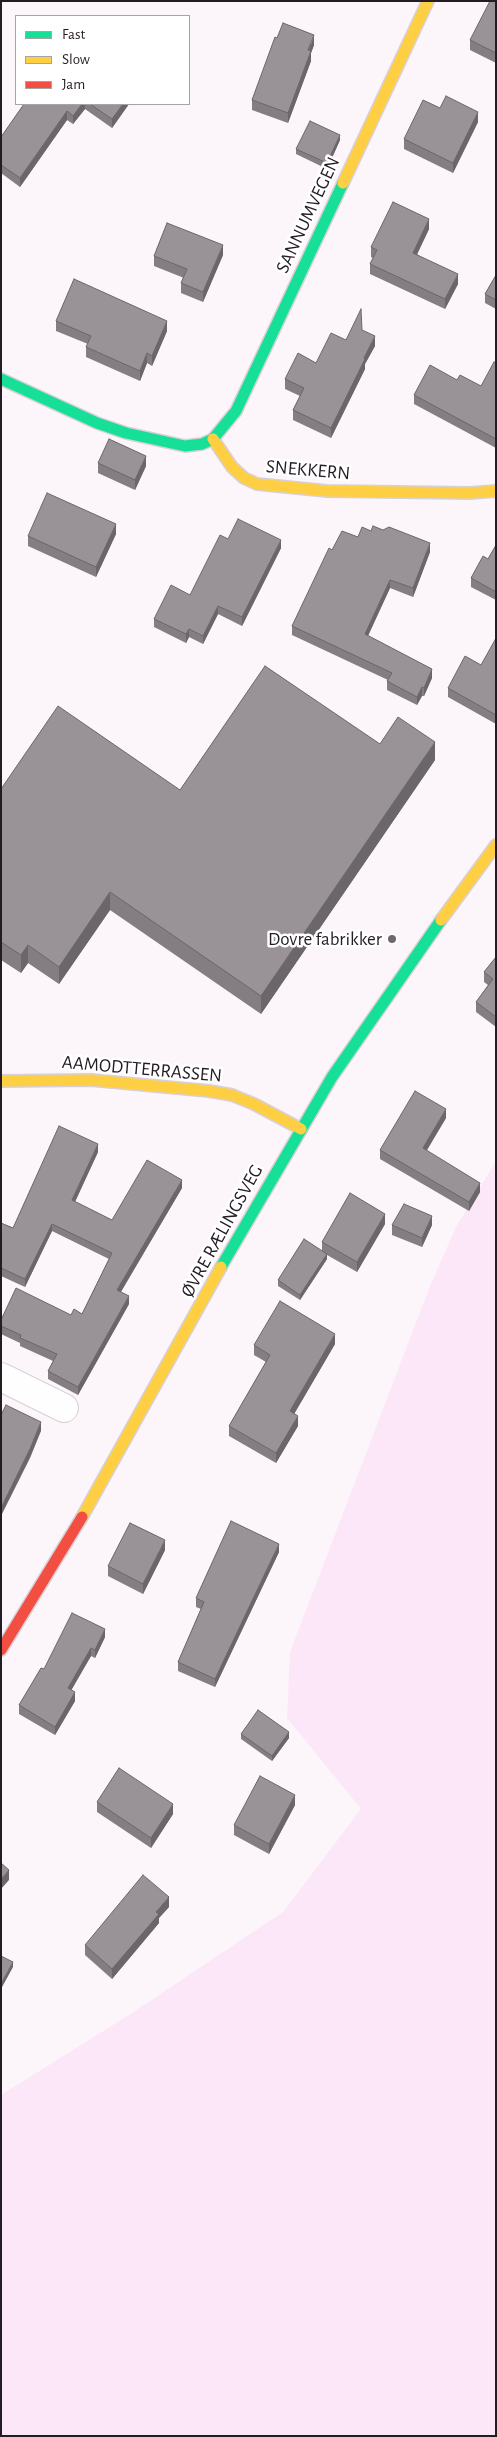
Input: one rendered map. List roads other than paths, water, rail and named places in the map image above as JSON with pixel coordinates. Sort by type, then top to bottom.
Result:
[{"type":"street","name":"SANNUMVEGEN","points":[[213,439],[236,411],[249,385],[428,1]]},
{"type":"street","points":[[1,379],[97,423],[126,433],[185,446],[202,444],[213,439]]},
{"type":"street","name":"SNEKKERN","points":[[213,439],[232,468],[244,478],[257,484],[327,491],[470,493],[496,490]]},
{"type":"street","name":"ØVRE RÆLINGSVEG","points":[[1,1650],[74,1531],[301,1129],[357,1038],[496,845]]},
{"type":"street","name":"AAMODTTERRASSEN","points":[[1,1081],[44,1079],[91,1080],[209,1091],[232,1095],[254,1104],[301,1129]]},
{"type":"street","points":[[1,1377],[64,1408]]},
{"type":"place","name":"Dovre fabrikker","points":[[392,939]]}]
